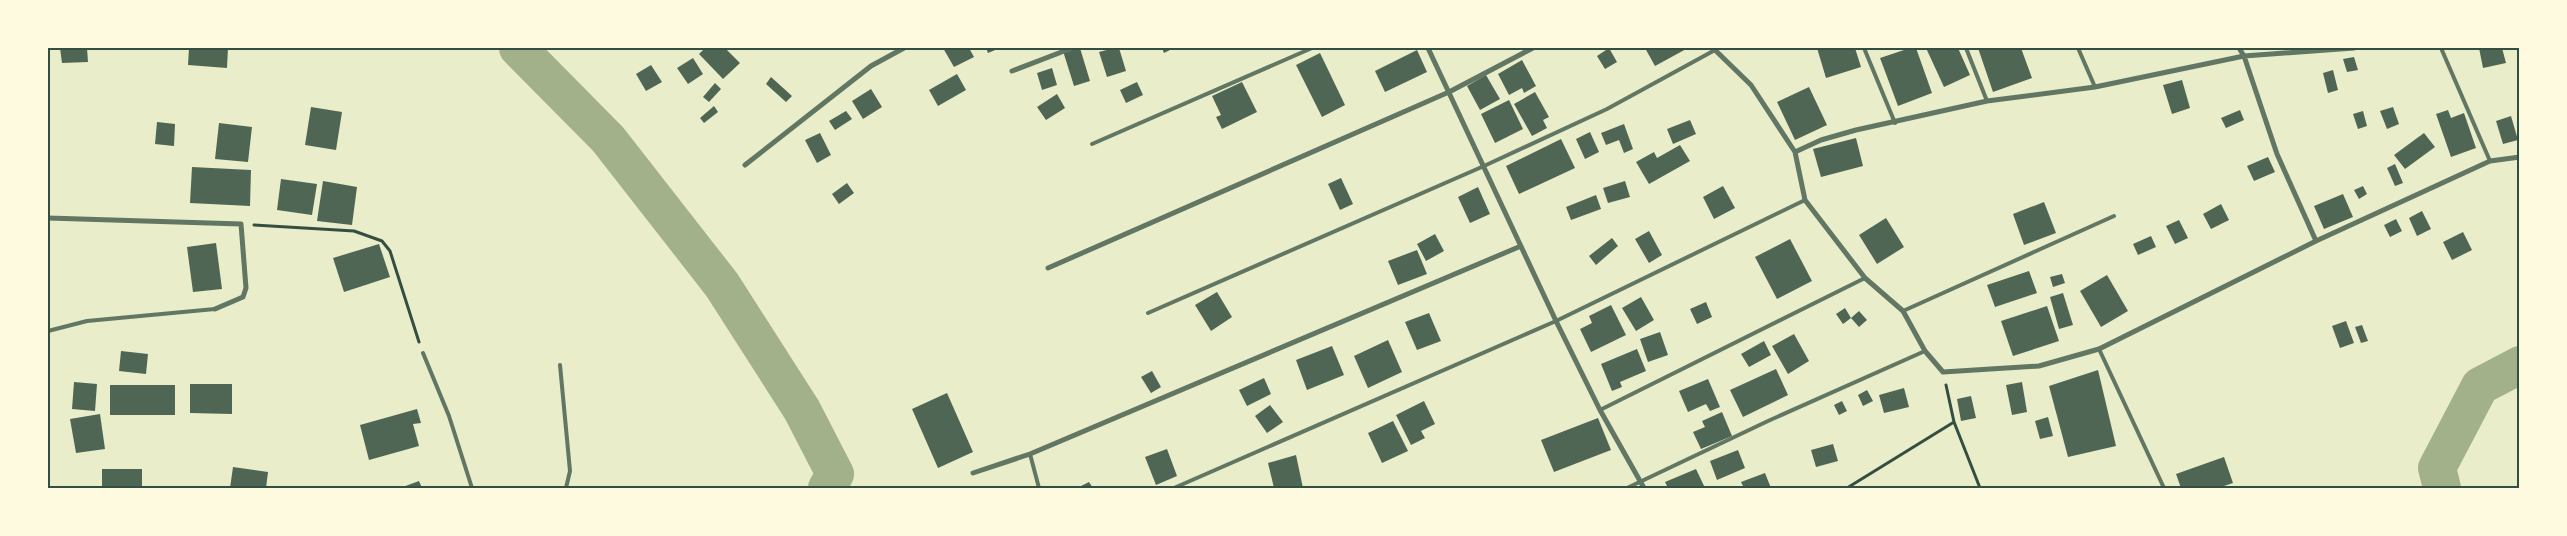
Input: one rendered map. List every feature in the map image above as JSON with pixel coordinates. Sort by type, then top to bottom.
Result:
[{"type":"street","points":[[745,165],[871,66],[904,48]]},
{"type":"street","points":[[1012,71],[1072,48]]},
{"type":"street","points":[[1428,48],[1556,321],[1600,410],[1644,488]]},
{"type":"street","points":[[1048,268],[1449,92],[1533,48]]},
{"type":"street","points":[[2239,48],[2244,56],[2277,154],[2316,241]]},
{"type":"street","points":[[1795,152],[1821,140],[1987,101],[2095,87],[2244,56],[2354,48]]},
{"type":"street","points":[[1714,49],[1751,85],[1795,152],[1805,200],[1866,278],[1903,310],[1925,351],[1943,372],[2039,366],[2100,349],[2316,241],[2490,162],[2520,157]]},
{"type":"street","points":[[48,218],[241,224],[246,288],[243,297],[215,309]]},
{"type":"street","points":[[973,473],[1030,454],[1521,246]]},
{"type":"lane","points":[[1092,144],[1312,48]]},
{"type":"lane","points":[[1864,48],[1895,123]]},
{"type":"lane","points":[[1966,48],[1987,101]]},
{"type":"lane","points":[[2078,48],[2095,87]]},
{"type":"lane","points":[[2441,48],[2490,162]]},
{"type":"lane","points":[[1148,313],[1484,166],[1607,109],[1714,49]]},
{"type":"lane","points":[[1174,488],[1556,321],[1805,200]]},
{"type":"lane","points":[[1903,310],[2114,216]]},
{"type":"lane","points":[[1600,410],[1866,278]]},
{"type":"lane","points":[[48,331],[87,321],[215,309]]},
{"type":"lane","points":[[2100,349],[2164,488]]},
{"type":"lane","points":[[1627,488],[1768,421],[1925,351]]},
{"type":"lane","points":[[423,353],[449,416],[472,488]]},
{"type":"lane","points":[[560,365],[570,471],[566,488]]},
{"type":"lane","points":[[1030,454],[1038,488]]},
{"type":"path","points":[[241,224],[354,231],[382,240],[390,251],[423,353]]},
{"type":"path","points":[[1943,372],[1954,422],[1980,488]]},
{"type":"path","points":[[1847,488],[1954,422]]},
{"type":"building","points":[[60,48],[87,48],[88,62],[62,63]]},
{"type":"building","points":[[189,48],[228,48],[227,68],[188,65]]},
{"type":"building","points":[[705,48],[725,48],[740,63],[723,79],[699,54]]},
{"type":"building","points":[[943,48],[969,48],[974,57],[954,67]]},
{"type":"building","points":[[986,48],[1000,48],[988,53]]},
{"type":"building","points":[[1080,48],[1090,81],[1074,86],[1063,51]]},
{"type":"building","points":[[1119,48],[1126,71],[1107,77],[1099,52]]},
{"type":"building","points":[[1162,48],[1174,48],[1164,53]]},
{"type":"building","points":[[1609,48],[1617,62],[1605,69],[1597,56]]},
{"type":"building","points":[[1645,48],[1688,48],[1655,66]]},
{"type":"building","points":[[1817,48],[1855,48],[1861,67],[1826,78]]},
{"type":"building","points":[[1910,48],[1916,48],[1932,93],[1898,106],[1880,58]]},
{"type":"building","points":[[1926,48],[1958,48],[1970,75],[1944,87]]},
{"type":"building","points":[[1978,48],[2021,48],[2032,78],[1993,92]]},
{"type":"building","points":[[2479,48],[2502,48],[2506,63],[2483,68]]},
{"type":"building","points":[[2517,48],[2520,48],[2520,59],[2518,59]]},
{"type":"building","points":[[1417,50],[1427,72],[1385,92],[1375,71]]},
{"type":"building","points":[[1320,53],[1345,105],[1322,117],[1296,65]]},
{"type":"building","points":[[2354,57],[2358,70],[2347,72],[2343,59]]},
{"type":"building","points":[[693,58],[703,74],[688,84],[677,68]]},
{"type":"building","points":[[1522,60],[1536,86],[1524,93],[1522,88],[1509,95],[1498,74]]},
{"type":"building","points":[[651,65],[662,82],[646,91],[636,74]]},
{"type":"building","points":[[1052,68],[1057,85],[1042,90],[1037,73]]},
{"type":"building","points":[[2333,70],[2338,90],[2328,93],[2323,73]]},
{"type":"building","points":[[957,74],[966,90],[938,106],[929,90]]},
{"type":"building","points":[[1486,75],[1500,99],[1480,110],[1467,86]]},
{"type":"building","points":[[771,77],[792,96],[786,102],[766,84]]},
{"type":"building","points":[[2182,80],[2190,108],[2172,114],[2163,85]]},
{"type":"building","points":[[1137,82],[1143,95],[1126,103],[1120,90]]},
{"type":"building","points":[[1242,82],[1257,112],[1222,129],[1216,117],[1221,115],[1212,96]]},
{"type":"building","points":[[715,83],[721,89],[709,102],[703,97]]},
{"type":"building","points":[[1809,87],[1827,125],[1795,140],[1777,102]]},
{"type":"building","points":[[871,89],[882,107],[863,119],[852,101]]},
{"type":"building","points":[[1535,92],[1549,117],[1543,120],[1547,128],[1532,136],[1514,104]]},
{"type":"building","points":[[1057,94],[1065,108],[1046,120],[1037,107]]},
{"type":"building","points":[[1509,100],[1523,129],[1495,143],[1481,114]]},
{"type":"building","points":[[714,106],[718,112],[704,123],[700,118]]},
{"type":"building","points":[[311,107],[342,112],[336,150],[305,145]]},
{"type":"building","points":[[2393,107],[2399,124],[2387,129],[2380,111]]},
{"type":"building","points":[[2240,110],[2244,120],[2226,128],[2221,118]]},
{"type":"building","points":[[2448,110],[2451,118],[2464,113],[2476,148],[2451,157],[2436,114]]},
{"type":"building","points":[[846,111],[852,119],[835,130],[829,121]]},
{"type":"building","points":[[2363,111],[2367,126],[2358,129],[2353,114]]},
{"type":"building","points":[[2511,116],[2518,140],[2503,144],[2496,121]]},
{"type":"building","points":[[1690,120],[1696,134],[1673,144],[1667,129]]},
{"type":"building","points":[[157,122],[175,124],[174,146],[155,144]]},
{"type":"building","points":[[219,123],[252,127],[248,162],[215,159]]},
{"type":"building","points":[[1624,124],[1633,149],[1624,153],[1619,140],[1606,145],[1601,133]]},
{"type":"building","points":[[1590,132],[1599,152],[1585,159],[1576,139]]},
{"type":"building","points":[[820,133],[831,155],[817,163],[805,140]]},
{"type":"building","points":[[2424,133],[2435,147],[2405,169],[2394,155]]},
{"type":"building","points":[[1856,138],[1863,166],[1821,177],[1813,149]]},
{"type":"building","points":[[1561,139],[1575,168],[1519,194],[1506,166]]},
{"type":"building","points":[[1680,145],[1690,161],[1649,184],[1636,162],[1654,152],[1657,158]]},
{"type":"building","points":[[2268,157],[2275,172],[2254,181],[2247,166]]},
{"type":"building","points":[[2395,164],[2403,183],[2395,186],[2387,168]]},
{"type":"building","points":[[192,167],[251,170],[250,206],[190,203]]},
{"type":"building","points":[[1341,178],[1353,204],[1340,210],[1328,184]]},
{"type":"building","points":[[281,179],[317,184],[312,215],[277,210]]},
{"type":"building","points":[[323,181],[357,187],[352,225],[317,221]]},
{"type":"building","points":[[1625,181],[1630,197],[1608,203],[1603,188]]},
{"type":"building","points":[[847,183],[854,193],[839,204],[832,194]]},
{"type":"building","points":[[1723,186],[1735,208],[1714,219],[1703,197]]},
{"type":"building","points":[[2363,186],[2367,194],[2359,199],[2354,190]]},
{"type":"building","points":[[1478,187],[1490,214],[1470,223],[1458,197]]},
{"type":"building","points":[[2343,194],[2353,217],[2324,229],[2314,206]]},
{"type":"building","points":[[1596,195],[1601,209],[1571,220],[1566,207]]},
{"type":"building","points":[[2044,202],[2056,233],[2024,245],[2013,214]]},
{"type":"building","points":[[2221,204],[2229,220],[2211,229],[2203,214]]},
{"type":"building","points":[[2422,211],[2431,229],[2417,236],[2409,218]]},
{"type":"building","points":[[1886,218],[1904,247],[1877,264],[1859,235]]},
{"type":"building","points":[[2396,219],[2402,231],[2390,237],[2384,225]]},
{"type":"building","points":[[2179,220],[2188,238],[2175,244],[2166,226]]},
{"type":"building","points":[[1649,231],[1662,255],[1649,263],[1635,239]]},
{"type":"building","points":[[2463,232],[2472,250],[2452,260],[2443,242]]},
{"type":"building","points":[[1435,234],[1444,251],[1426,261],[1417,244]]},
{"type":"building","points":[[2151,236],[2156,247],[2138,255],[2133,244]]},
{"type":"building","points":[[1612,238],[1618,246],[1596,265],[1589,256]]},
{"type":"building","points":[[1790,239],[1812,281],[1777,299],[1755,257]]},
{"type":"building","points":[[216,243],[222,289],[193,292],[187,247]]},
{"type":"building","points":[[379,244],[390,277],[344,292],[333,258]]},
{"type":"building","points":[[1417,250],[1427,274],[1398,285],[1388,261]]},
{"type":"building","points":[[2029,271],[2037,293],[1995,307],[1987,285]]},
{"type":"building","points":[[2062,274],[2065,283],[2053,287],[2050,277]]},
{"type":"building","points":[[2107,275],[2128,311],[2101,327],[2080,291]]},
{"type":"building","points":[[1217,292],[1232,317],[1211,331],[1195,305]]},
{"type":"building","points":[[2063,293],[2073,325],[2059,329],[2050,297]]},
{"type":"building","points":[[1641,297],[1654,320],[1636,331],[1622,308]]},
{"type":"building","points":[[1706,302],[1712,317],[1697,324],[1690,309]]},
{"type":"building","points":[[1611,305],[1626,335],[1591,352],[1580,329],[1592,323],[1589,316]]},
{"type":"building","points":[[2047,306],[2059,341],[2013,356],[2001,321]]},
{"type":"building","points":[[1845,308],[1851,318],[1843,324],[1836,314]]},
{"type":"building","points":[[1859,311],[1867,320],[1859,327],[1851,318]]},
{"type":"building","points":[[1429,313],[1441,341],[1417,350],[1405,322]]},
{"type":"building","points":[[2346,321],[2354,343],[2340,348],[2332,326]]},
{"type":"building","points":[[2362,325],[2368,341],[2361,343],[2355,327]]},
{"type":"building","points":[[1660,332],[1668,355],[1648,362],[1640,339]]},
{"type":"building","points":[[1794,334],[1809,361],[1788,374],[1772,346]]},
{"type":"building","points":[[1388,340],[1402,372],[1368,388],[1354,356]]},
{"type":"building","points":[[1764,341],[1771,355],[1749,367],[1741,354]]},
{"type":"building","points":[[1332,346],[1344,375],[1307,390],[1296,360]]},
{"type":"building","points":[[1637,349],[1646,371],[1620,382],[1622,387],[1612,391],[1601,364]]},
{"type":"building","points":[[121,351],[148,354],[146,374],[119,371]]},
{"type":"building","points":[[1776,369],[1788,395],[1743,417],[1730,390]]},
{"type":"building","points":[[2098,370],[2116,446],[2068,457],[2049,386]]},
{"type":"building","points":[[1152,371],[1161,387],[1151,393],[1141,377]]},
{"type":"building","points":[[1264,378],[1271,394],[1247,406],[1239,390]]},
{"type":"building","points":[[1708,379],[1720,407],[1710,411],[1706,404],[1688,412],[1679,391]]},
{"type":"building","points":[[74,382],[97,384],[95,411],[72,409]]},
{"type":"building","points":[[2022,382],[2027,412],[2012,415],[2006,385]]},
{"type":"building","points":[[190,384],[232,384],[232,414],[190,413]]},
{"type":"building","points":[[110,385],[175,385],[175,415],[110,415]]},
{"type":"building","points":[[1904,388],[1909,407],[1884,413],[1879,395]]},
{"type":"building","points":[[1867,390],[1873,401],[1863,406],[1858,395]]},
{"type":"building","points":[[947,393],[973,452],[938,468],[912,409]]},
{"type":"building","points":[[1971,396],[1976,418],[1961,421],[1957,399]]},
{"type":"building","points":[[1424,401],[1435,424],[1421,431],[1425,438],[1411,445],[1396,415]]},
{"type":"building","points":[[1842,401],[1847,411],[1839,415],[1834,405]]},
{"type":"building","points":[[1270,405],[1283,422],[1267,433],[1255,416]]},
{"type":"building","points":[[417,409],[421,423],[413,424],[419,446],[369,460],[360,425]]},
{"type":"building","points":[[1722,412],[1732,436],[1701,449],[1693,432],[1705,427],[1702,421]]},
{"type":"building","points":[[100,414],[105,449],[76,453],[70,419]]},
{"type":"building","points":[[2048,417],[2053,436],[2040,439],[2035,421]]},
{"type":"building","points":[[1598,418],[1611,450],[1554,472],[1541,440]]},
{"type":"building","points":[[1393,421],[1408,451],[1382,463],[1368,433]]},
{"type":"building","points":[[1833,444],[1838,461],[1816,467],[1811,450]]},
{"type":"building","points":[[1167,449],[1177,476],[1156,485],[1145,457]]},
{"type":"building","points":[[1738,450],[1745,468],[1717,480],[1710,461]]},
{"type":"building","points":[[1296,455],[1303,488],[1274,488],[1268,463]]},
{"type":"building","points":[[2224,457],[2233,483],[2218,488],[2181,488],[2176,474]]},
{"type":"building","points":[[233,467],[268,472],[266,488],[230,488]]},
{"type":"building","points":[[102,469],[142,469],[142,488],[102,488]]},
{"type":"building","points":[[1696,469],[1705,488],[1668,488],[1665,482]]},
{"type":"building","points":[[1765,473],[1771,488],[1744,488],[1741,482]]},
{"type":"building","points":[[419,481],[422,488],[400,488]]},
{"type":"building","points":[[1089,482],[1093,488],[1077,488]]},
{"type":"waterway","points":[[518,48],[608,139],[722,285],[802,410],[835,474],[827,488]]},
{"type":"waterway","points":[[2442,488],[2437,468],[2480,386],[2520,365]]}]
